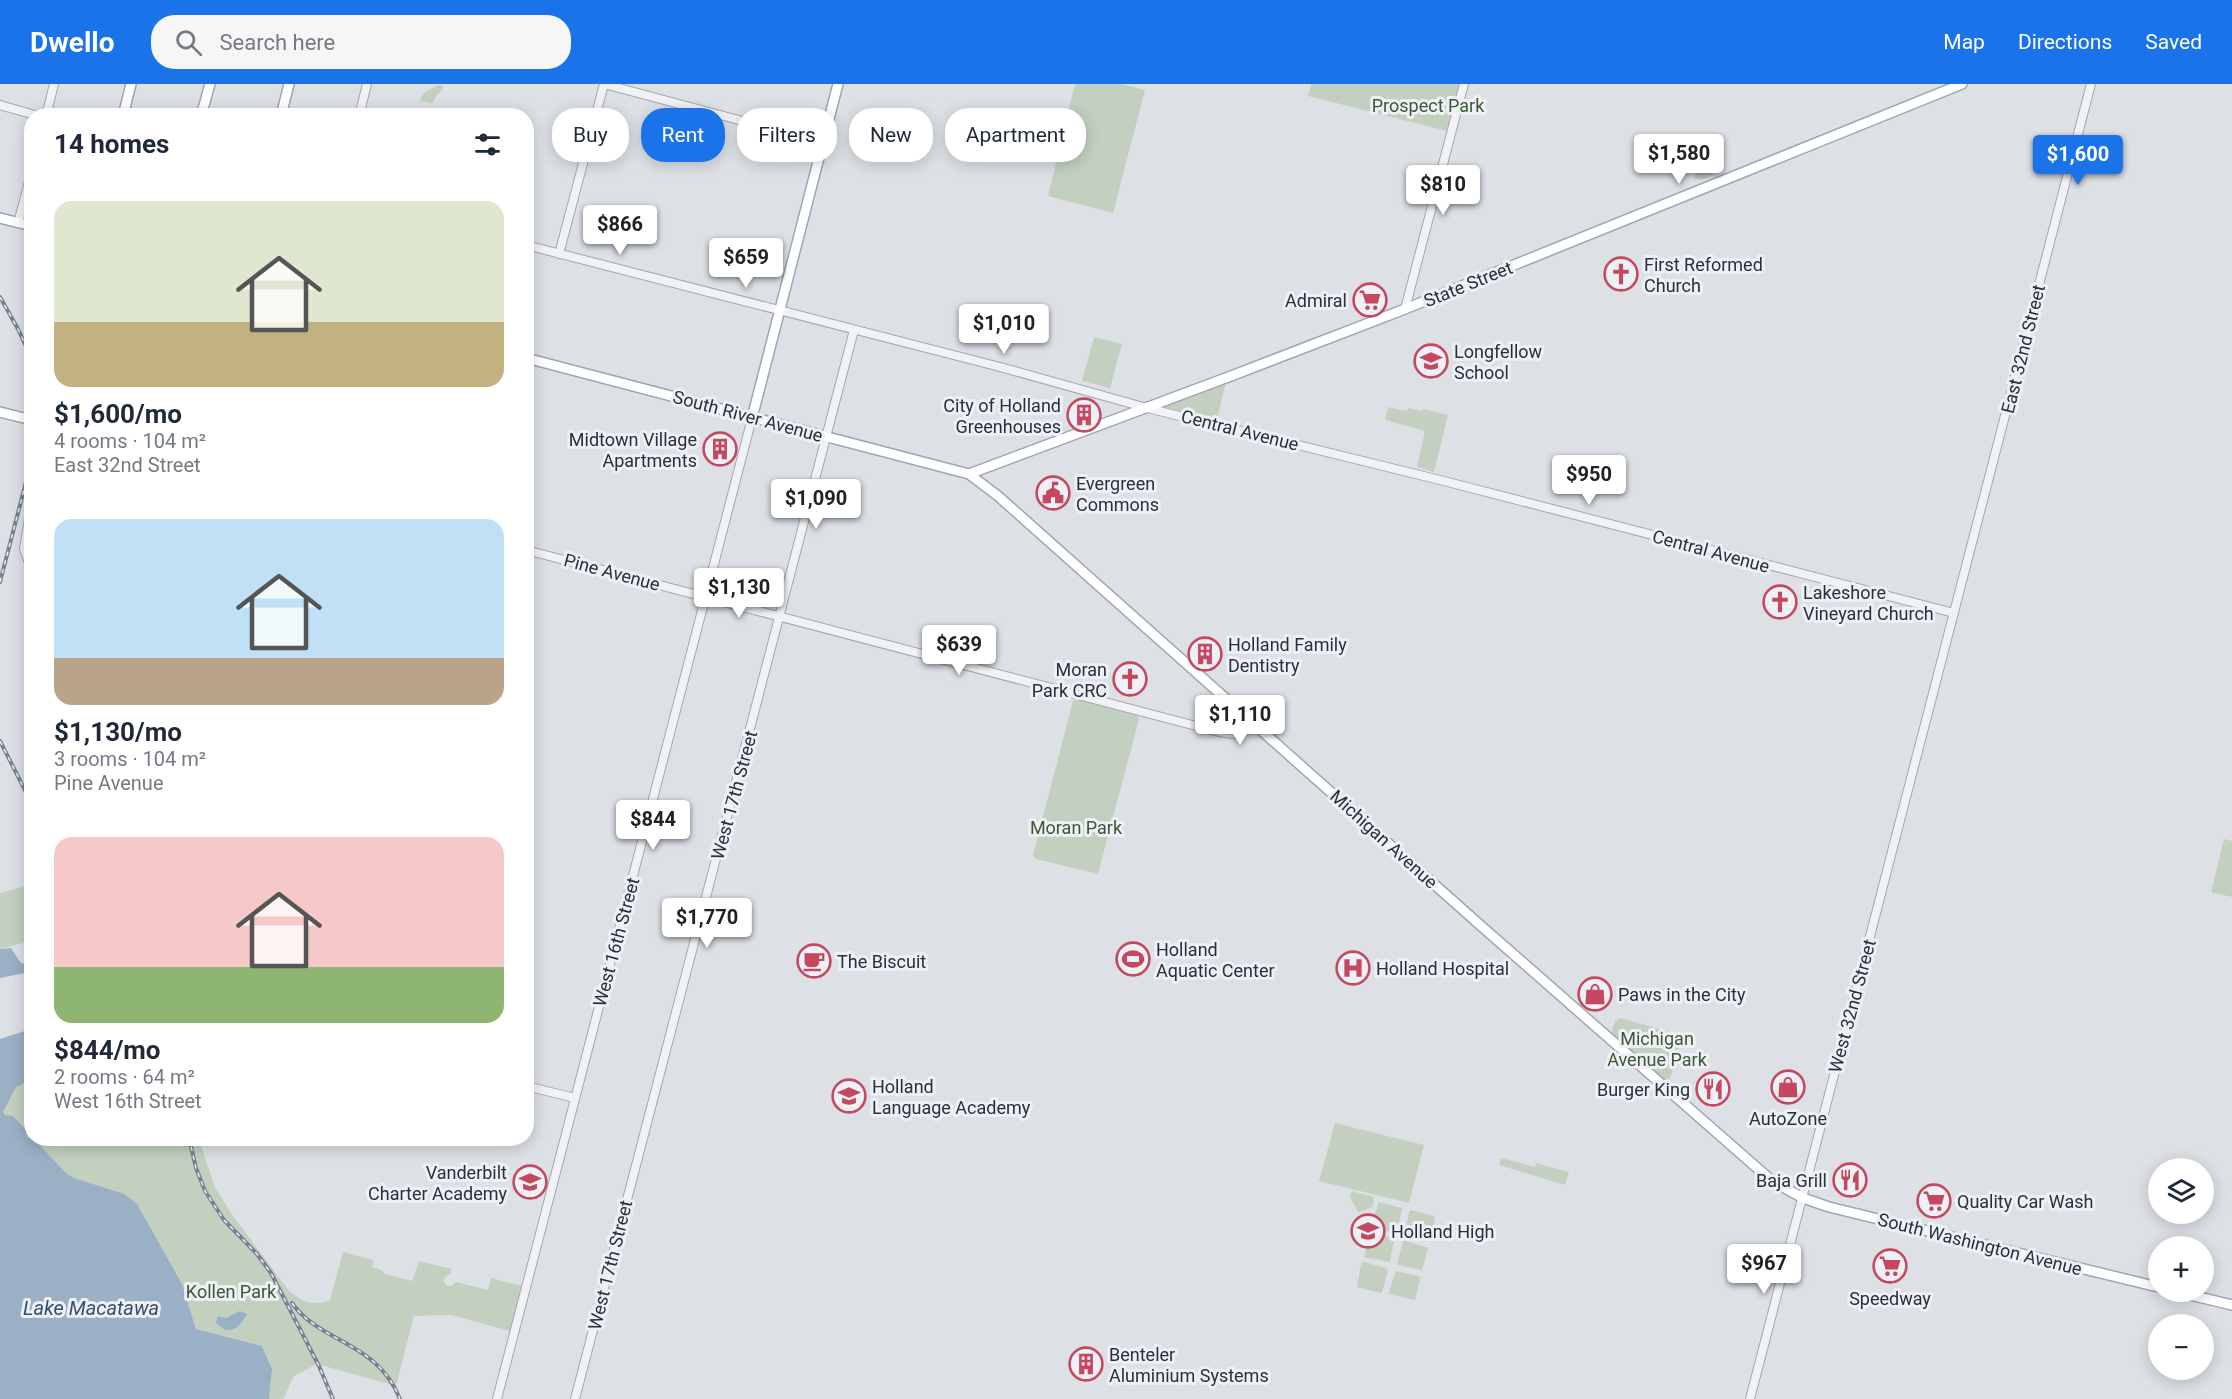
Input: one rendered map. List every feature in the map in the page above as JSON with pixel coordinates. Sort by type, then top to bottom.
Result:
[{"type":"main road","points":[[125,108],[131,84]]},
{"type":"main road","points":[[203,108],[210,84]]},
{"type":"main road","points":[[283,108],[289,84]]},
{"type":"main road","name":"West 16th Street","points":[[752,418],[838,84]]},
{"type":"main road","name":"State Street","points":[[969,474],[1405,309],[1962,84]]},
{"type":"main road","points":[[0,218],[24,224]]},
{"type":"main road","name":"South River Avenue","points":[[534,360],[969,474]]},
{"type":"main road","points":[[0,412],[24,418]]},
{"type":"main road","name":"Michigan Avenue","points":[[969,474],[998,496],[1735,1150],[1773,1181],[1803,1198]]},
{"type":"main road","name":"South Washington Avenue","points":[[1803,1198],[1829,1207],[2148,1285]]},
{"type":"main road","points":[[2214,1301],[2232,1305]]},
{"type":"street","points":[[48,108],[54,84]]},
{"type":"street","points":[[361,108],[367,84]]},
{"type":"street","points":[[559,254],[604,84],[737,120]]},
{"type":"street","points":[[1405,309],[1464,84]]},
{"type":"street","name":"East 32nd Street","points":[[1954,613],[2091,84]]},
{"type":"street","points":[[0,105],[24,112]]},
{"type":"street","points":[[18,223],[24,201]]},
{"type":"street","name":"Central Avenue","points":[[534,247],[1147,408],[1440,480],[1954,613]]},
{"type":"street","name":"West 17th Street","points":[[575,1399],[854,330]]},
{"type":"street","name":"West 16th Street","points":[[497,1399],[752,418]]},
{"type":"street","name":"Pine Avenue","points":[[534,552],[1218,732],[1234,734],[1252,722]]},
{"type":"street","name":"West 32nd Street","points":[[1750,1399],[1954,613]]},
{"type":"street","points":[[534,1088],[575,1098]]},
{"type":"green space","points":[[1075,84],[1121,84],[1145,90],[1113,213],[1048,196],[1056,162],[1086,162],[1086,108],[1069,108]]},
{"type":"green space","name":"Prospect Park","points":[[1311,84],[1459,84],[1447,131],[1308,96]]},
{"type":"green space","points":[[438,85],[443,86],[433,103],[419,101],[425,92]]},
{"type":"green space","points":[[1707,152],[1712,156],[1707,161],[1716,170],[1706,178],[1694,179],[1703,153]]},
{"type":"green space","points":[[1094,337],[1122,344],[1110,388],[1082,381]]},
{"type":"green space","points":[[1226,381],[1217,420],[1159,406]]},
{"type":"green space","points":[[1388,407],[1407,411],[1408,408],[1422,411],[1423,409],[1448,415],[1434,472],[1417,467],[1425,431],[1385,420]]},
{"type":"green space","name":"Moran Park","points":[[1076,698],[1136,714],[1139,719],[1098,874],[1036,859],[1033,855],[1073,701]]},
{"type":"green space","points":[[2224,839],[2232,841],[2232,897],[2211,892]]},
{"type":"green space","points":[[24,887],[24,943],[0,949],[0,893]]},
{"type":"green space","name":"Michigan Avenue Park","points":[[1620,1018],[1680,1035],[1681,1039],[1670,1079],[1661,1079],[1614,1037],[1612,1031],[1615,1021]]},
{"type":"green space","points":[[24,1083],[24,1135],[3,1112],[16,1087]]},
{"type":"green space","points":[[1335,1123],[1424,1145],[1409,1203],[1319,1181]]},
{"type":"green space","name":"Kollen Park","points":[[41,1146],[201,1146],[215,1187],[231,1213],[289,1291],[298,1298],[313,1303],[330,1300],[343,1252],[374,1260],[372,1267],[382,1270],[385,1274],[412,1281],[419,1261],[452,1269],[450,1274],[444,1278],[444,1283],[448,1286],[456,1282],[488,1290],[491,1278],[522,1286],[510,1331],[451,1315],[414,1316],[396,1386],[317,1364],[294,1376],[283,1399],[269,1399],[272,1369],[262,1346],[196,1329],[182,1285],[120,1193],[77,1180],[66,1173]]},
{"type":"green space","points":[[1501,1158],[1535,1167],[1536,1163],[1569,1172],[1565,1185],[1499,1165]]},
{"type":"green space","points":[[1352,1191],[1374,1197],[1373,1207],[1358,1212],[1350,1197]]},
{"type":"green space","points":[[1379,1202],[1402,1208],[1398,1231],[1395,1233],[1373,1227],[1371,1224]]},
{"type":"green space","points":[[1411,1210],[1434,1216],[1430,1239],[1427,1241],[1405,1235]]},
{"type":"green space","points":[[1371,1232],[1394,1238],[1390,1262],[1364,1257]]},
{"type":"green space","points":[[1403,1240],[1428,1248],[1422,1270],[1397,1265]]},
{"type":"green space","points":[[1364,1262],[1386,1268],[1388,1271],[1382,1292],[1357,1287],[1361,1264]]},
{"type":"green space","points":[[1396,1271],[1419,1276],[1415,1300],[1388,1294]]},
{"type":"water","points":[[11,948],[20,962],[24,964],[24,973],[0,978],[0,949]]},
{"type":"water","name":"Lake Macatawa","points":[[24,1031],[24,1083],[16,1087],[3,1112],[5,1115],[13,1116],[24,1128],[24,1146],[41,1146],[66,1173],[74,1178],[124,1194],[137,1204],[182,1284],[196,1329],[262,1346],[272,1369],[269,1399],[0,1399],[0,1039]]},
{"type":"water","points":[[240,1311],[247,1314],[236,1328],[225,1330],[216,1323],[218,1316],[226,1318]]},
{"type":"railway","points":[[0,297],[24,342]]},
{"type":"railway","points":[[0,582],[24,490]]},
{"type":"railway","points":[[0,741],[24,788]]},
{"type":"railway","points":[[191,1146],[205,1191],[224,1220],[257,1254],[271,1273],[319,1366],[333,1399]]},
{"type":"railway","points":[[292,1303],[304,1317],[378,1365],[390,1380],[400,1399]]},
{"type":"place","name":"First Reformed Church","points":[[1621,274]]},
{"type":"place","name":"Admiral","points":[[1370,300]]},
{"type":"place","name":"Longfellow School","points":[[1431,361]]},
{"type":"place","name":"City of Holland Greenhouses","points":[[1084,415]]},
{"type":"place","name":"Midtown Village Apartments","points":[[720,449]]},
{"type":"place","name":"Evergreen Commons","points":[[1053,493]]},
{"type":"place","name":"Lakeshore Vineyard Church","points":[[1780,602]]},
{"type":"place","name":"Holland Family Dentistry","points":[[1205,654]]},
{"type":"place","name":"Moran Park CRC","points":[[1130,679]]},
{"type":"place","name":"Holland Aquatic Center","points":[[1133,959]]},
{"type":"place","name":"The Biscuit","points":[[814,961]]},
{"type":"place","name":"Holland Hospital","points":[[1353,968]]},
{"type":"place","name":"Paws in the City","points":[[1595,994]]},
{"type":"place","name":"AutoZone","points":[[1788,1087]]},
{"type":"place","name":"Burger King","points":[[1713,1089]]},
{"type":"place","name":"Holland Language Academy","points":[[849,1096]]},
{"type":"place","name":"Baja Grill","points":[[1850,1180]]},
{"type":"place","name":"Vanderbilt Charter Academy","points":[[530,1182]]},
{"type":"place","name":"Quality Car Wash","points":[[1934,1201]]},
{"type":"place","name":"Holland High","points":[[1368,1231]]},
{"type":"place","name":"Speedway","points":[[1890,1266]]},
{"type":"place","name":"Benteler Aluminium Systems","points":[[1086,1364]]}]
